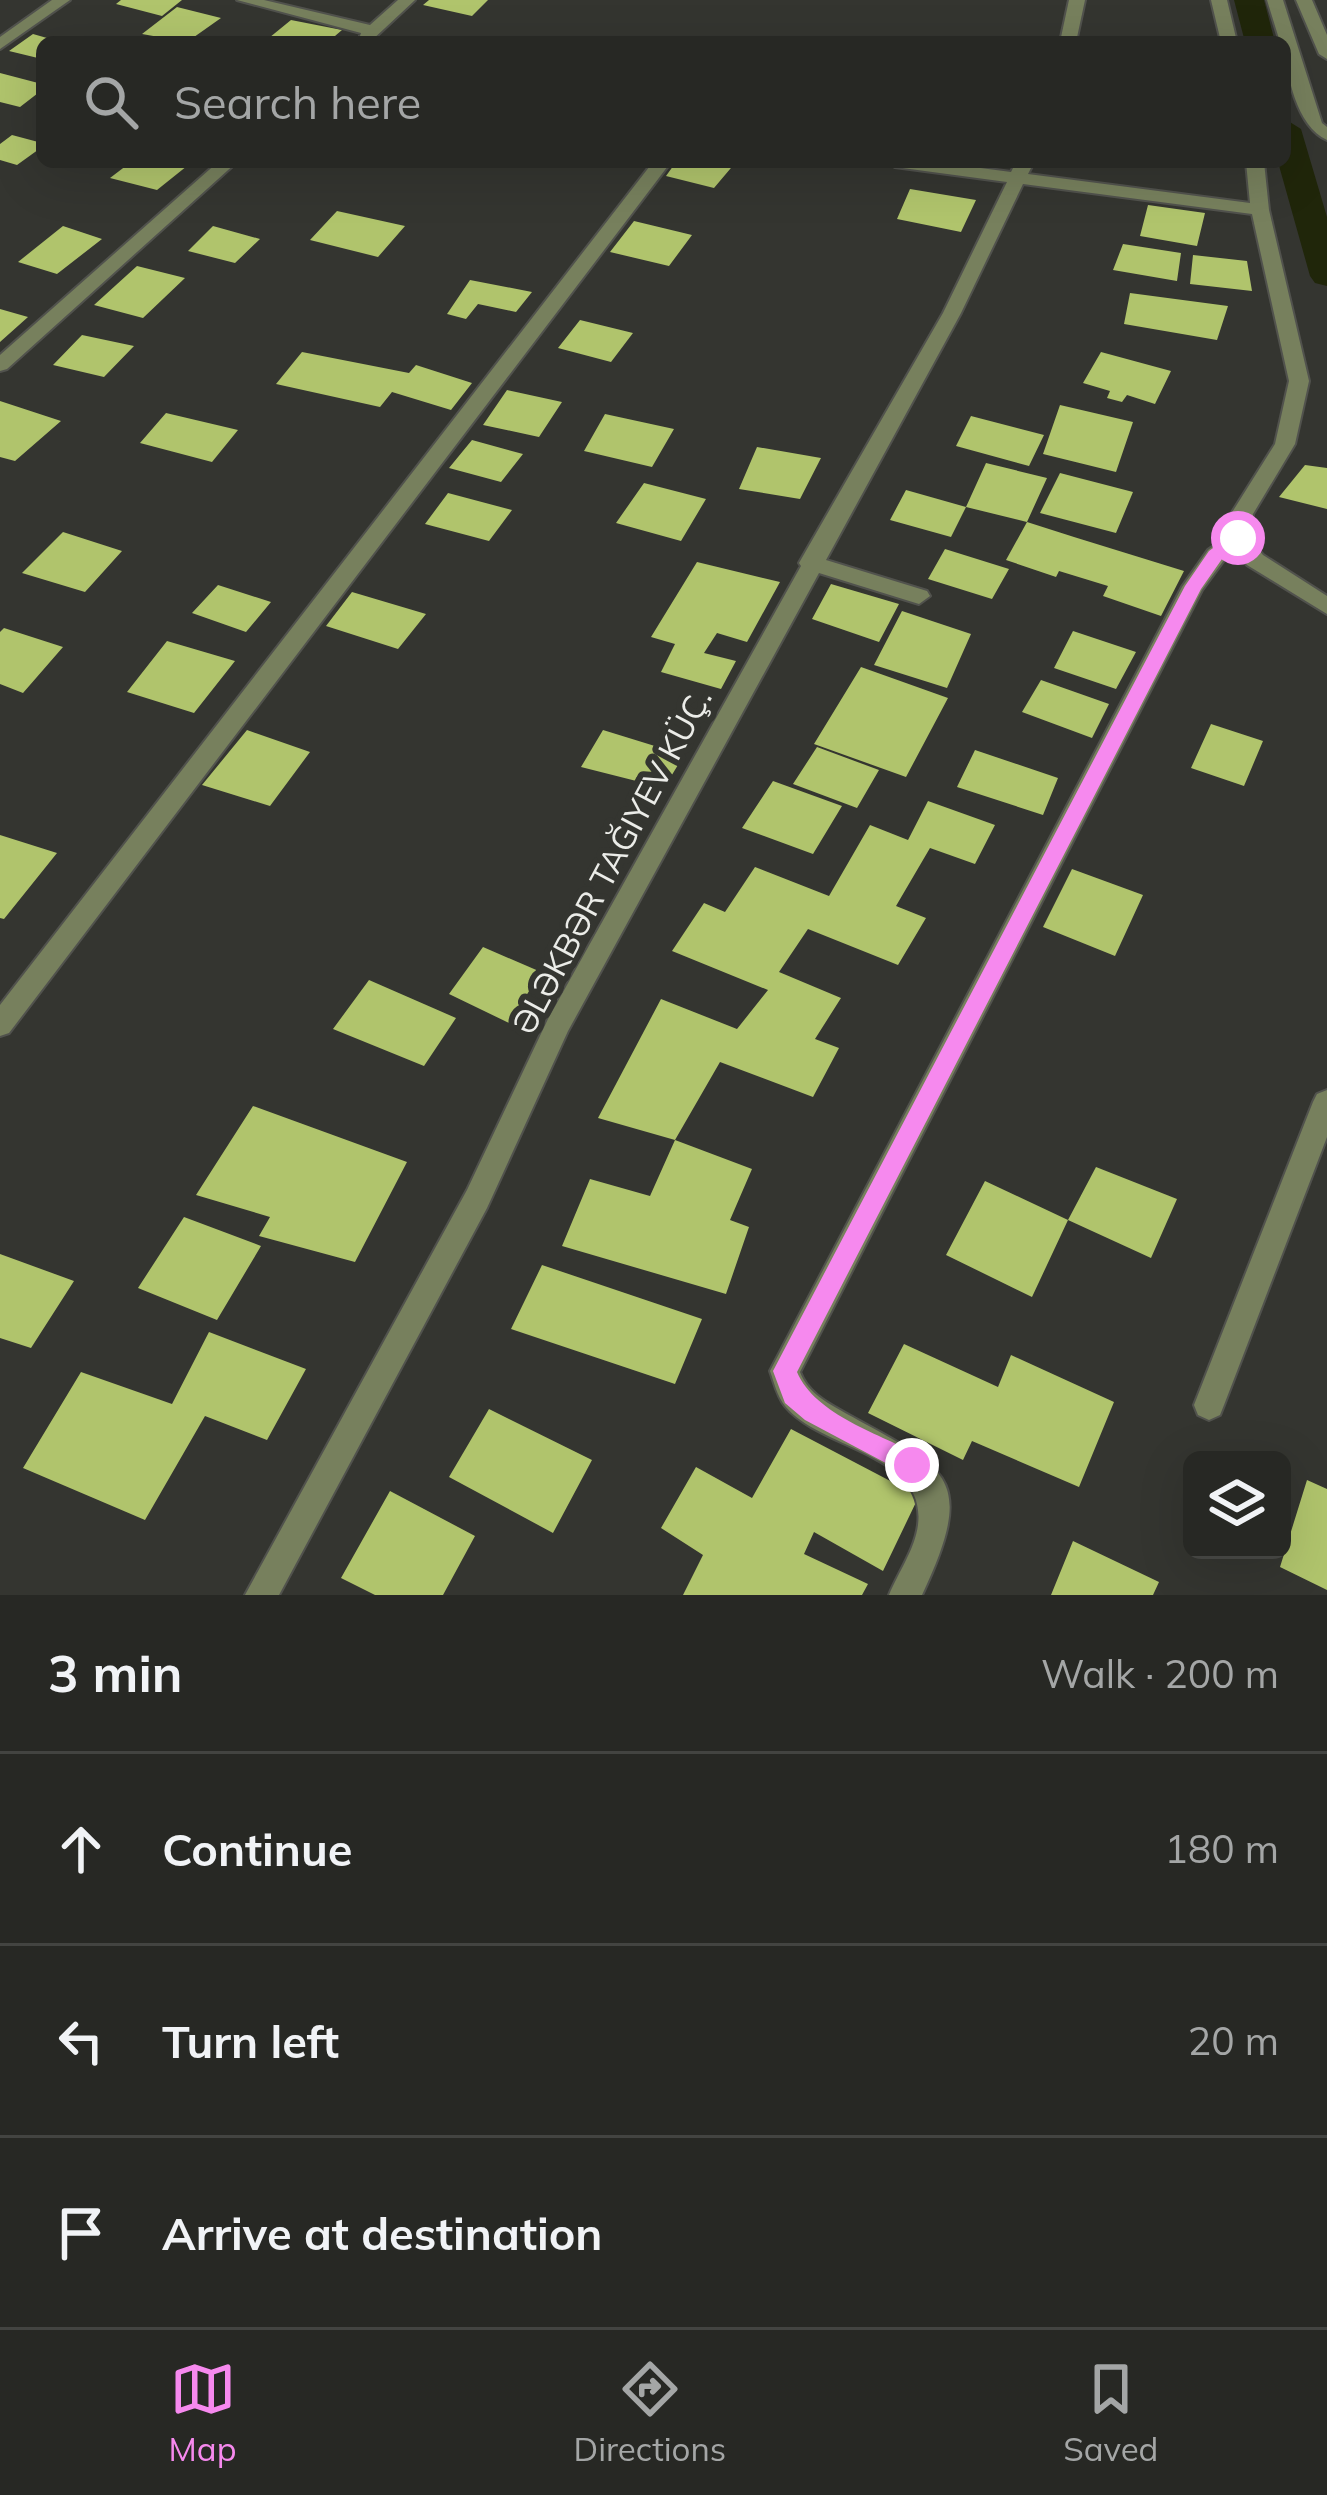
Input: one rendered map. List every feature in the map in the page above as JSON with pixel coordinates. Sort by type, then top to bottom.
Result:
[{"type":"street","points":[[0,44],[62,0]]},
{"type":"street","points":[[244,0],[367,36],[407,0]]},
{"type":"street","points":[[1069,36],[1078,0]]},
{"type":"street","points":[[1219,0],[1228,36]]},
{"type":"street","points":[[1275,0],[1286,36]]},
{"type":"street","points":[[1304,0],[1327,54]]},
{"type":"street","points":[[1291,51],[1314,125],[1327,135]]},
{"type":"street","points":[[0,365],[221,168]]},
{"type":"street","points":[[0,1025],[657,168]]},
{"type":"street","points":[[979,168],[1260,211]]},
{"type":"street","points":[[905,1595],[935,1525],[932,1490],[912,1465],[814,1412],[794,1394],[785,1371],[1193,586],[1216,555],[1238,538],[1242,514],[1285,444],[1299,381],[1260,211],[1256,168]]},
{"type":"street","points":[[261,1595],[476,1198],[557,1027],[952,313],[1021,171]]},
{"type":"street","points":[[1238,538],[1256,560],[1327,606]]},
{"type":"street","points":[[810,563],[920,596]]},
{"type":"street","points":[[1209,1406],[1327,1102]]},
{"type":"building","points":[[121,0],[182,0],[162,16],[116,4]]},
{"type":"building","points":[[429,0],[488,0],[472,16],[423,5]]},
{"type":"building","points":[[177,7],[221,18],[196,36],[142,34]]},
{"type":"building","points":[[291,20],[342,30],[335,36],[271,36]]},
{"type":"building","points":[[33,34],[40,36],[36,36],[36,58],[9,51]]},
{"type":"building","points":[[0,73],[36,82],[36,95],[20,107],[0,102]]},
{"type":"building","points":[[12,135],[36,141],[36,151],[17,165],[0,160],[0,144]]},
{"type":"building","points":[[123,168],[184,168],[157,190],[110,178]]},
{"type":"building","points":[[672,168],[731,168],[714,188],[666,176]]},
{"type":"building","points":[[910,189],[976,200],[961,232],[897,219]]},
{"type":"building","points":[[1148,205],[1205,213],[1197,246],[1140,236]]},
{"type":"building","points":[[337,211],[405,226],[378,257],[310,240]]},
{"type":"building","points":[[634,221],[692,235],[669,266],[610,252]]},
{"type":"building","points":[[63,226],[102,239],[57,274],[18,262]]},
{"type":"building","points":[[213,226],[260,239],[235,263],[188,251]]},
{"type":"building","points":[[1123,244],[1181,253],[1177,281],[1113,270]]},
{"type":"building","points":[[1193,255],[1247,261],[1252,291],[1190,284]]},
{"type":"building","points":[[137,266],[185,278],[143,318],[94,305]]},
{"type":"building","points":[[470,280],[532,292],[516,312],[478,304],[466,319],[447,314]]},
{"type":"building","points":[[1130,293],[1228,306],[1217,340],[1124,324]]},
{"type":"building","points":[[0,309],[28,317],[0,342]]},
{"type":"building","points":[[580,320],[633,333],[611,362],[558,348]]},
{"type":"building","points":[[82,335],[134,346],[104,377],[53,365]]},
{"type":"building","points":[[302,352],[409,373],[416,365],[472,383],[451,410],[392,392],[380,407],[276,384]]},
{"type":"building","points":[[1101,352],[1171,371],[1155,404],[1127,395],[1122,402],[1107,398],[1110,391],[1083,383]]},
{"type":"building","points":[[507,390],[562,402],[539,437],[483,425]]},
{"type":"building","points":[[0,401],[61,421],[15,461],[0,457]]},
{"type":"building","points":[[1060,405],[1133,422],[1116,472],[1043,454]]},
{"type":"building","points":[[166,413],[238,430],[212,462],[140,443]]},
{"type":"building","points":[[605,414],[674,429],[652,467],[584,451]]},
{"type":"building","points":[[971,416],[1044,435],[1029,466],[956,446]]},
{"type":"building","points":[[472,440],[523,454],[501,482],[449,468]]},
{"type":"building","points":[[757,447],[821,458],[800,499],[739,489]]},
{"type":"building","points":[[986,463],[1047,478],[1027,522],[966,507]]},
{"type":"building","points":[[1305,465],[1327,468],[1327,509],[1279,497]]},
{"type":"building","points":[[1060,473],[1133,492],[1116,533],[1040,513]]},
{"type":"building","points":[[644,483],[706,499],[681,541],[616,523]]},
{"type":"building","points":[[906,490],[966,507],[951,537],[890,520]]},
{"type":"building","points":[[448,493],[512,510],[489,541],[425,524]]},
{"type":"building","points":[[1027,522],[1184,571],[1161,616],[1103,596],[1108,586],[1059,571],[1056,577],[1006,560]]},
{"type":"building","points":[[63,532],[122,551],[85,592],[22,573]]},
{"type":"building","points":[[945,549],[1009,569],[992,599],[928,579]]},
{"type":"building","points":[[697,562],[780,582],[747,642],[717,633],[704,653],[736,661],[721,689],[661,672],[675,644],[651,637]]},
{"type":"building","points":[[831,584],[899,604],[879,642],[812,619]]},
{"type":"building","points":[[218,585],[271,602],[246,632],[192,613]]},
{"type":"building","points":[[352,592],[426,614],[398,649],[326,626]]},
{"type":"building","points":[[902,611],[971,634],[947,688],[874,665]]},
{"type":"building","points":[[4,628],[63,647],[23,693],[0,684],[0,632]]},
{"type":"building","points":[[1073,631],[1136,652],[1116,689],[1054,668]]},
{"type":"building","points":[[167,641],[235,661],[194,713],[127,692]]},
{"type":"building","points":[[861,667],[948,698],[906,777],[814,744]]},
{"type":"building","points":[[1041,680],[1109,704],[1092,738],[1022,712]]},
{"type":"building","points":[[1211,724],[1263,741],[1244,786],[1191,768]]},
{"type":"building","points":[[247,730],[310,752],[270,806],[202,785]]},
{"type":"building","points":[[603,730],[684,755],[664,788],[581,767]]},
{"type":"building","points":[[817,747],[879,770],[857,808],[793,784]]},
{"type":"building","points":[[975,750],[1058,778],[1043,815],[957,787]]},
{"type":"building","points":[[773,781],[842,806],[813,854],[742,828]]},
{"type":"building","points":[[928,801],[995,825],[975,864],[930,848],[896,906],[926,918],[898,965],[808,929],[779,972],[841,998],[815,1039],[839,1048],[813,1097],[720,1062],[675,1140],[598,1118],[661,999],[737,1029],[768,990],[672,951],[704,903],[725,912],[755,867],[829,896],[870,825],[908,840]]},
{"type":"building","points":[[0,835],[57,853],[4,919],[0,918]]},
{"type":"building","points":[[1072,869],[1143,895],[1115,956],[1043,927]]},
{"type":"building","points":[[483,947],[541,972],[509,1023],[449,994]]},
{"type":"building","points":[[369,980],[456,1018],[424,1066],[333,1029]]},
{"type":"building","points":[[253,1106],[407,1162],[355,1262],[259,1236],[270,1217],[196,1195]]},
{"type":"building","points":[[675,1140],[752,1169],[730,1220],[749,1227],[726,1294],[562,1246],[590,1179],[650,1196]]},
{"type":"building","points":[[1096,1167],[1177,1199],[1151,1258],[1068,1220]]},
{"type":"building","points":[[985,1181],[1068,1220],[1032,1297],[946,1255]]},
{"type":"building","points":[[184,1217],[261,1246],[217,1320],[138,1288]]},
{"type":"building","points":[[0,1254],[74,1281],[31,1348],[0,1338]]},
{"type":"building","points":[[542,1265],[702,1319],[675,1384],[511,1329]]},
{"type":"building","points":[[209,1332],[306,1369],[267,1440],[205,1416],[145,1520],[23,1468],[81,1372],[172,1404]]},
{"type":"building","points":[[904,1344],[998,1387],[1011,1355],[1114,1402],[1079,1487],[972,1441],[963,1460],[868,1413]]},
{"type":"building","points":[[489,1409],[592,1460],[553,1533],[449,1477]]},
{"type":"building","points":[[791,1429],[919,1496],[883,1571],[814,1532],[804,1554],[868,1584],[862,1595],[683,1595],[703,1555],[661,1528],[696,1467],[752,1498]]},
{"type":"building","points":[[1307,1480],[1327,1489],[1327,1590],[1280,1567],[1282,1559],[1291,1559],[1291,1532]]},
{"type":"building","points":[[390,1491],[475,1536],[443,1595],[375,1595],[341,1578]]},
{"type":"building","points":[[1073,1541],[1159,1582],[1153,1595],[1051,1595]]},
{"type":"waterway","points":[[1249,0],[1258,36]]},
{"type":"waterway","points":[[1291,150],[1327,276]]},
{"type":"route","points":[[912,1465],[814,1412],[794,1394],[785,1371],[1193,586],[1216,555],[1238,538]]}]
